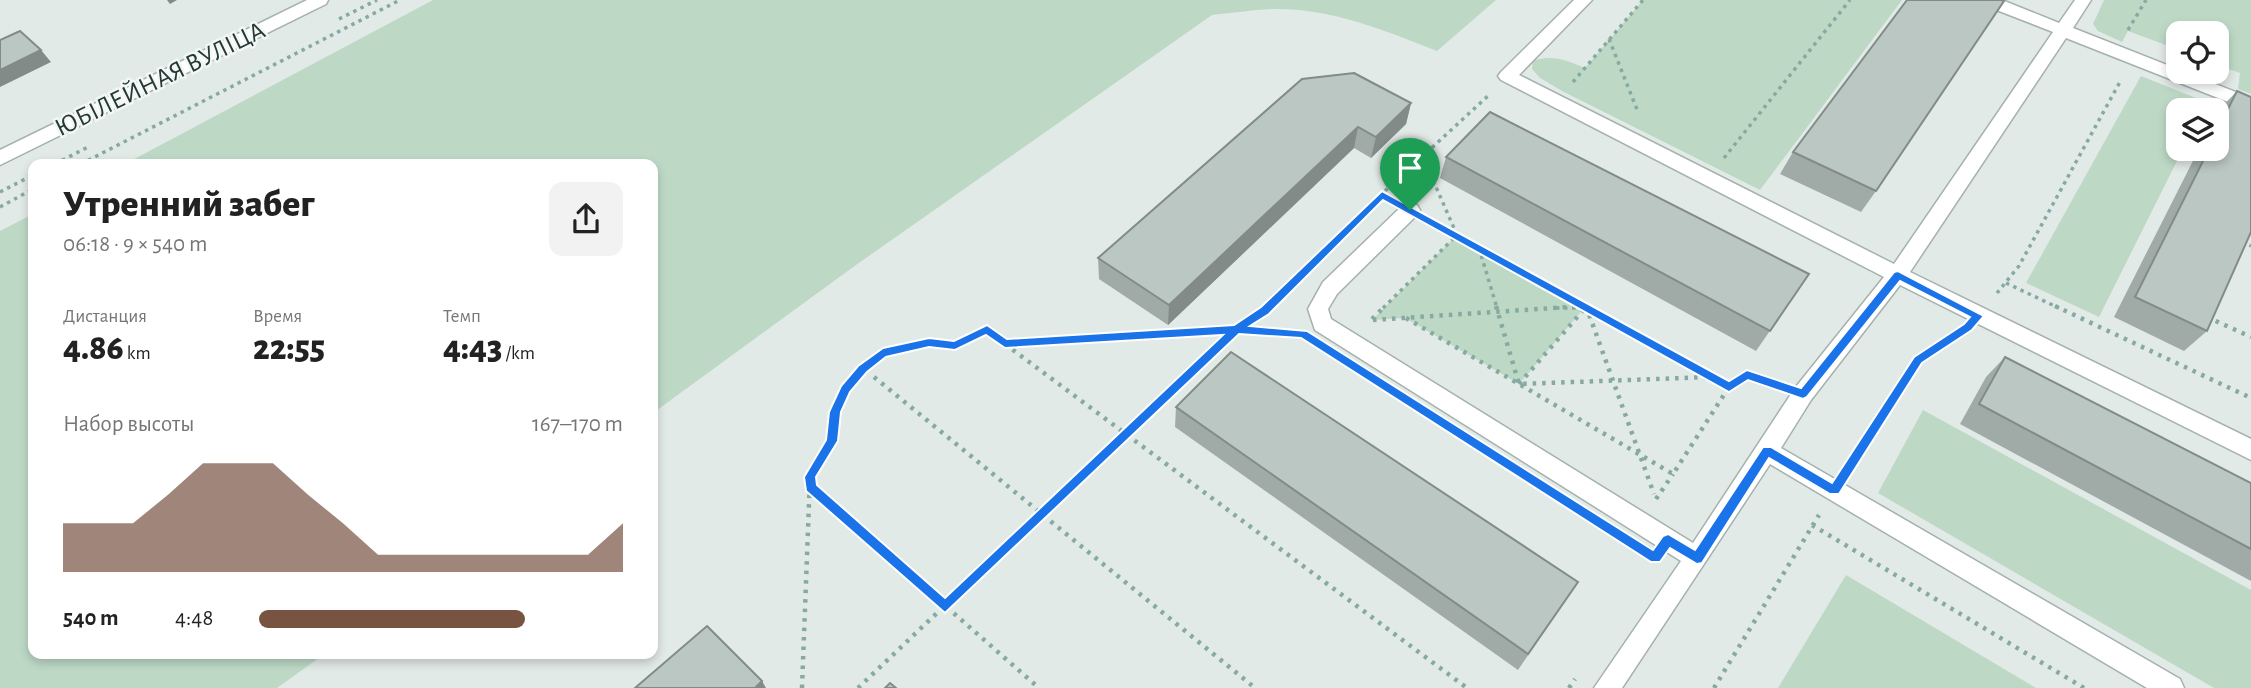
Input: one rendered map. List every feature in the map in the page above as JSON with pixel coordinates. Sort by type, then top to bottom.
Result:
[{"type":"street","name":"ЮБІЛЕЙНАЯ ВУЛІЦА","points":[[0,158],[320,0]]},
{"type":"street","points":[[1584,0],[1507,76],[1707,180],[2251,450]]},
{"type":"street","points":[[1987,0],[2251,105]]},
{"type":"street","points":[[1607,688],[1697,558],[1803,394],[1898,275],[2083,0]]},
{"type":"street","points":[[1410,210],[1331,288],[1318,309],[1322,324],[1697,558]]},
{"type":"street","points":[[1767,451],[2171,688]]},
{"type":"path","points":[[91,159],[400,0]]},
{"type":"path","points":[[1571,84],[1643,0]]},
{"type":"path","points":[[1707,180],[1850,0]]},
{"type":"path","points":[[1714,688],[1834,490],[1918,360],[1968,327],[2019,266],[2129,65],[2122,42],[2146,0]]},
{"type":"path","points":[[1609,39],[1642,121]]},
{"type":"path","points":[[1507,76],[1382,195],[1729,387]]},
{"type":"path","points":[[1423,156],[1457,235]]},
{"type":"path","points":[[0,192],[28,178]]},
{"type":"path","points":[[0,206],[28,192]]},
{"type":"path","points":[[1372,320],[1457,235]]},
{"type":"path","points":[[2234,239],[2251,246]]},
{"type":"path","points":[[1479,247],[1519,384]]},
{"type":"path","points":[[858,688],[1236,329],[1265,310],[1304,272]]},
{"type":"path","points":[[2006,282],[2251,398]]},
{"type":"path","points":[[1005,343],[1236,329],[1303,334],[1372,320],[1497,314],[1586,306]]},
{"type":"path","points":[[1586,306],[1643,456],[1668,540]]},
{"type":"path","points":[[1519,384],[1586,306]]},
{"type":"path","points":[[2200,314],[2251,337]]},
{"type":"path","points":[[1405,318],[1673,474]]},
{"type":"path","points":[[802,688],[810,477],[832,441],[835,412],[845,389],[863,369],[883,353],[929,343],[955,345],[987,329],[1467,688]]},
{"type":"path","points":[[1656,499],[1729,387],[1747,375],[1803,394]]},
{"type":"path","points":[[874,377],[1255,688]]},
{"type":"path","points":[[1519,384],[1614,383],[1711,377]]},
{"type":"path","points":[[811,488],[1039,688]]},
{"type":"path","points":[[1812,526],[2084,688]]},
{"type":"green space","points":[[433,0],[1496,0],[1437,51],[1356,21],[1314,12],[1271,9],[1212,15],[856,265],[658,409],[658,159],[134,159]]},
{"type":"green space","points":[[1643,0],[1902,0],[1760,190],[1564,92],[1540,78],[1532,69],[1533,61],[1547,58],[1560,59],[1585,68]]},
{"type":"green space","points":[[2104,0],[2251,0],[2251,94],[2238,89],[2240,73],[2229,69],[2229,21],[2166,21],[2166,45],[2128,31],[2122,42],[2098,31],[2093,24]]},
{"type":"green space","points":[[2141,76],[2196,98],[2166,98],[2166,161],[2177,161],[2099,317],[2026,283]]},
{"type":"green space","points":[[28,217],[28,659],[317,659],[277,688],[0,688],[0,231]]},
{"type":"green space","points":[[1457,235],[1586,306],[1519,384],[1405,318],[1372,320]]},
{"type":"green space","points":[[1923,410],[2251,590],[2251,688],[2214,688],[1878,493]]},
{"type":"green space","points":[[1846,575],[2036,688],[1778,688]]},
{"type":"building","points":[[1907,0],[2004,1],[1876,191],[1793,152]]},
{"type":"building","points":[[20,31],[41,50],[0,70],[0,40]]},
{"type":"building","points":[[1354,73],[1411,103],[1376,137],[1358,127],[1169,305],[1098,258],[1302,79]]},
{"type":"building","points":[[2237,91],[2251,97],[2251,232],[2207,331],[2135,297],[2203,161],[2229,161],[2229,107]]},
{"type":"building","points":[[1490,112],[1809,274],[1770,331],[1446,157]]},
{"type":"building","points":[[1231,352],[1578,582],[1528,654],[1176,407]]},
{"type":"building","points":[[2005,357],[2251,483],[2251,549],[1979,404]]},
{"type":"building","points":[[707,626],[762,681],[755,688],[635,688]]},
{"type":"route","points":[[1410,210],[1382,195],[1265,310],[1236,329],[1005,343],[987,329],[955,345],[929,343],[883,353],[863,369],[845,389],[835,412],[832,441],[810,477],[811,488],[945,607],[1236,329],[1303,334],[1655,558],[1668,540],[1697,558],[1767,451],[1834,490],[1918,360],[1968,327],[1978,316],[1898,275],[1803,394],[1747,375],[1729,387],[1410,210]]}]
